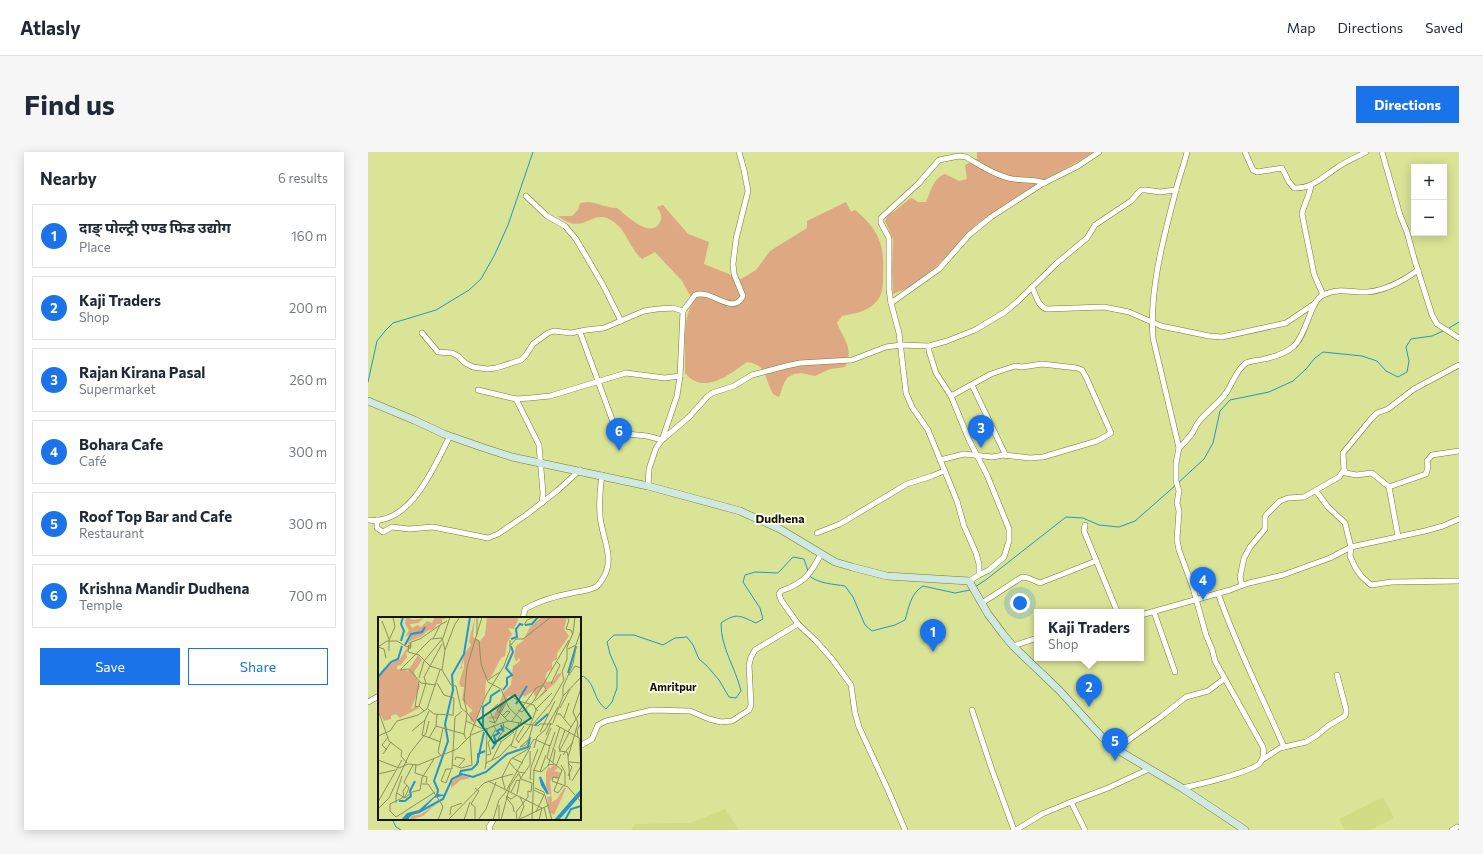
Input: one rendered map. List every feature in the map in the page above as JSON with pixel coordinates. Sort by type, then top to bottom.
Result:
[{"type":"main road","points":[[368,401],[450,436],[512,457],[602,475],[740,511],[780,529],[835,562],[888,576],[970,582],[988,614],[1013,646],[1059,690],[1102,737],[1116,749],[1182,788],[1245,830]]},
{"type":"street","points":[[662,440],[677,396],[680,376],[684,311],[690,301],[698,294],[707,294],[732,304],[739,301],[743,296],[734,274],[733,264],[736,239],[748,191],[744,170],[738,152]]},
{"type":"street","points":[[891,303],[939,268],[981,225],[1020,198],[1078,166],[1099,152]]},
{"type":"street","points":[[1187,152],[1160,257],[1152,321],[1154,344],[1179,448],[1176,463],[1176,481],[1179,491],[1177,503],[1179,512],[1177,540],[1178,550],[1196,599],[1215,661],[1224,680],[1263,747],[1264,752],[1262,760]]},
{"type":"street","points":[[1245,152],[1251,166],[1257,172],[1282,168],[1289,182],[1294,188],[1311,185],[1338,167],[1366,152]]},
{"type":"street","points":[[1382,152],[1432,315],[1437,324],[1459,338]]},
{"type":"street","points":[[979,575],[979,564],[976,553],[964,526],[957,501],[928,430],[908,401],[903,373],[899,333],[889,290],[889,238],[881,223],[881,218],[918,184],[939,160],[959,156],[966,157],[1005,177],[1024,181],[1034,180],[1045,183]]},
{"type":"street","points":[[1311,185],[1311,191],[1303,207],[1302,214],[1314,274],[1323,295]]},
{"type":"street","points":[[648,486],[649,468],[656,448],[662,440],[689,417],[712,393],[734,386],[752,375],[800,363],[852,360],[882,348],[901,345],[929,346],[947,341],[984,326],[1005,312],[1057,263],[1087,238],[1095,226],[1131,201],[1142,190],[1160,192],[1176,190]]},
{"type":"street","points":[[526,196],[547,216],[565,226],[576,239],[603,285],[621,321]]},
{"type":"street","points":[[1032,287],[1043,308],[1104,307],[1128,312],[1161,326],[1222,337],[1286,323],[1314,304],[1323,295],[1342,290],[1368,292],[1379,290],[1393,285],[1418,270]]},
{"type":"street","points":[[1179,448],[1187,440],[1200,420],[1221,399],[1247,362],[1284,353],[1299,341],[1314,304]]},
{"type":"street","points":[[422,333],[438,352],[452,353],[458,356],[465,363],[486,369],[496,368],[521,360],[533,344],[548,333],[554,331],[571,333],[604,328],[644,311],[657,309],[673,308],[684,311]]},
{"type":"street","points":[[580,332],[617,433],[647,436],[662,440]]},
{"type":"street","points":[[929,346],[931,362],[936,373],[951,396],[969,440],[978,455],[1006,519],[1009,529],[1009,541],[1004,557],[989,570],[970,582]]},
{"type":"street","points":[[940,460],[964,454],[992,457],[1043,457],[1097,441],[1110,433],[1082,370],[1059,365],[1042,364],[1022,367],[1015,366],[990,374],[951,396]]},
{"type":"street","points":[[1242,585],[1240,577],[1244,558],[1250,547],[1264,529],[1265,517],[1267,514],[1280,501],[1288,498],[1304,497],[1339,477],[1344,470],[1343,453],[1370,418],[1377,413],[1388,409],[1414,389],[1459,365]]},
{"type":"street","points":[[478,390],[516,398],[550,396],[626,373],[665,378],[680,376]]},
{"type":"street","points":[[972,385],[1006,456]]},
{"type":"street","points":[[516,398],[535,434],[540,453],[543,493],[542,503]]},
{"type":"street","points":[[368,520],[376,520],[394,515],[404,509],[411,502],[420,490],[450,436]]},
{"type":"street","points":[[1389,487],[1426,474],[1428,467],[1427,461],[1432,455],[1459,451]]},
{"type":"street","points":[[376,520],[377,528],[383,532],[392,527],[409,529],[433,527],[488,538],[498,534],[542,503],[580,470]]},
{"type":"street","points":[[1344,470],[1346,473],[1356,475],[1372,473],[1389,487],[1398,536]]},
{"type":"street","points":[[817,533],[840,524],[907,484],[944,471]]},
{"type":"street","points":[[523,617],[525,609],[532,605],[555,597],[597,587],[605,575],[609,557],[600,517],[599,494],[602,475]]},
{"type":"street","points":[[1316,491],[1328,507],[1345,523],[1351,547],[1350,556],[1361,576],[1371,585],[1392,582],[1459,581]]},
{"type":"street","points":[[1144,614],[1242,585],[1283,575],[1330,558],[1351,547],[1437,527],[1459,519]]},
{"type":"street","points":[[1084,525],[1084,531],[1090,542],[1096,561],[1116,609]]},
{"type":"street","points":[[821,554],[808,575],[802,581],[781,591],[779,594],[781,600],[798,624],[824,650],[851,685],[858,727],[905,830]]},
{"type":"street","points":[[981,601],[1022,577],[1040,583],[1096,561]]},
{"type":"street","points":[[1218,593],[1239,647],[1256,681],[1284,747]]},
{"type":"street","points":[[1154,612],[1175,672]]},
{"type":"street","points":[[581,745],[592,739],[598,725],[606,721],[652,710],[690,711],[708,719],[721,722],[732,721],[749,710],[751,705],[749,674],[751,657],[755,650],[784,634],[798,624]]},
{"type":"street","points":[[1013,646],[1034,639]]},
{"type":"street","points":[[1182,788],[1201,784],[1254,767],[1262,760],[1284,747],[1306,742],[1344,716],[1346,709],[1337,675]]},
{"type":"street","points":[[1116,749],[1186,697],[1208,691],[1224,680]]},
{"type":"street","points":[[368,702],[378,697]]},
{"type":"street","points":[[972,710],[992,770],[1015,830],[1042,814],[1108,788],[1149,769]]},
{"type":"street","points":[[1071,802],[1085,830]]},
{"type":"street","points":[[490,830],[489,826],[493,820]]},
{"type":"street","points":[[1452,830],[1457,827]]},
{"type":"shaded area","points":[[977,152],[1095,152],[1045,180],[978,223],[937,266],[910,287],[893,294],[893,239],[885,221],[888,215],[909,199],[912,198],[918,202],[926,202],[935,182],[938,178],[945,174],[959,181],[967,179],[965,165],[977,159]]},
{"type":"shaded area","points":[[588,202],[617,208],[638,224],[651,228],[656,227],[660,222],[661,216],[657,207],[663,205],[688,234],[709,242],[704,264],[741,279],[756,270],[770,251],[807,228],[807,221],[846,202],[851,212],[855,210],[870,224],[879,239],[883,255],[882,290],[876,302],[869,308],[860,312],[842,316],[837,323],[847,344],[849,354],[845,367],[830,369],[815,376],[801,373],[794,374],[788,377],[784,383],[779,397],[773,394],[762,369],[759,366],[747,362],[717,381],[700,383],[692,380],[685,373],[685,327],[693,301],[682,281],[655,252],[642,259],[633,249],[620,227],[609,219],[603,217],[574,224],[567,222],[558,216],[572,216],[578,210],[580,203]]},
{"type":"shaded area","points":[[1383,797],[1394,818],[1370,830],[1345,830],[1339,819]]},
{"type":"shaded area","points":[[725,809],[739,830],[631,830],[635,824],[690,823]]},
{"type":"waterway","points":[[368,382],[377,341],[393,323],[436,310],[469,290],[481,279],[495,254],[508,225],[533,152]]},
{"type":"waterway","points":[[1449,328],[1459,322]]},
{"type":"waterway","points":[[1178,483],[1204,459],[1213,443],[1220,411],[1230,400],[1269,392],[1293,381],[1315,358],[1323,352],[1362,356],[1377,361],[1386,371],[1398,377],[1407,372],[1409,361],[1406,347],[1411,339],[1432,336],[1443,331]]},
{"type":"waterway","points":[[975,587],[1066,517],[1083,518],[1099,525],[1119,527],[1135,521],[1176,485]]},
{"type":"waterway","points":[[581,678],[583,676],[591,684],[598,701],[606,709],[612,702],[617,688],[617,670],[610,654],[607,642],[614,635],[634,635],[663,645],[675,638],[687,637],[693,645],[699,659],[719,680],[729,697],[736,698],[741,691],[723,641],[721,623],[735,616],[742,617],[756,623],[763,619],[760,608],[743,582],[745,575],[755,572],[778,573],[793,557],[804,559],[808,571]]},
{"type":"waterway","points":[[809,576],[822,582],[845,586],[853,597],[865,625],[872,631],[895,625],[905,620],[915,593],[923,586],[955,593],[970,590]]},
{"type":"waterway","points":[[392,820],[396,827],[401,830]]},
{"type":"place","name":"Rajan Kirana Pasal","points":[[981,448]]},
{"type":"place","name":"Krishna Mandir Dudhena","points":[[619,451]]},
{"type":"place","name":"Bohara Cafe","points":[[1203,600]]},
{"type":"place","name":"दाङ् पोल्ट्री एण्ड फिड उद्योग","points":[[933,652]]},
{"type":"place","name":"Kaji Traders","points":[[1089,707]]},
{"type":"place","name":"Roof Top Bar and Cafe","points":[[1115,761]]},
{"type":"district","name":"Dudhena","points":[[780,519]]},
{"type":"district","name":"Amritpur","points":[[673,687]]}]
